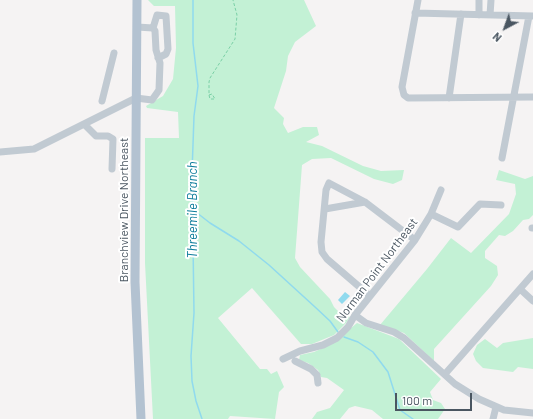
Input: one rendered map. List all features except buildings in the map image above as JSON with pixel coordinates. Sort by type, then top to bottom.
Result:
[{"type":"main road","name":"Branchview Drive Northeast","points":[[137,0],[135,282],[141,419]]},
{"type":"street","points":[[418,0],[402,87],[404,95],[408,98],[533,97]]},
{"type":"street","points":[[479,0],[479,15]]},
{"type":"street","points":[[490,15],[491,0]]},
{"type":"street","points":[[415,14],[531,16],[502,158]]},
{"type":"street","points":[[449,98],[461,14]]},
{"type":"street","points":[[0,152],[34,149],[136,98],[152,100],[159,90],[158,58],[155,31],[153,28],[157,15],[166,16],[168,49],[166,54],[158,58]]},
{"type":"street","points":[[137,27],[153,28]]},
{"type":"street","points":[[102,101],[114,53]]},
{"type":"street","points":[[84,124],[96,136],[108,136],[113,139],[112,169]]},
{"type":"street","points":[[370,296],[326,259],[322,252],[321,242],[326,190],[329,183],[365,202],[415,240]]},
{"type":"street","points":[[431,214],[441,190]]},
{"type":"street","points":[[325,209],[365,202]]},
{"type":"street","name":"Norman Point Northeast","points":[[318,383],[317,375],[305,364],[284,359],[300,351],[323,345],[337,338],[348,327],[355,315],[415,240],[431,214],[458,227],[480,204],[501,205]]},
{"type":"street","points":[[445,374],[533,274]]},
{"type":"street","points":[[520,289],[533,301]]},
{"type":"street","points":[[355,315],[366,323],[394,332],[404,338],[427,360],[464,391],[496,407],[512,411],[533,413]]},
{"type":"street","points":[[493,419],[496,407]]},
{"type":"path","points":[[209,95],[210,78],[235,39],[236,15],[233,0]]},
{"type":"green space","points":[[148,0],[304,0],[316,26],[295,42],[288,56],[286,71],[274,108],[284,118],[283,124],[288,133],[303,127],[317,127],[319,135],[306,142],[322,146],[363,166],[381,171],[404,170],[402,180],[393,184],[374,179],[331,158],[312,159],[302,165],[295,258],[300,267],[330,299],[334,307],[341,314],[350,317],[334,335],[312,344],[301,344],[252,288],[218,318],[260,369],[267,369],[271,374],[277,371],[284,387],[279,392],[275,419],[230,416],[228,419],[153,419],[145,263],[145,138],[179,138],[178,112],[147,108],[146,106],[163,96],[173,79],[176,48],[175,6],[154,6]]},
{"type":"green space","points":[[499,170],[525,179],[533,176],[533,215],[529,219],[523,220],[513,231],[505,236],[499,235],[485,251],[485,258],[497,266],[498,275],[491,286],[434,349],[434,361],[404,333],[380,325],[451,238],[471,253],[509,214],[516,194],[515,184],[496,180]]},
{"type":"green space","points":[[357,323],[399,339],[441,379],[430,392],[433,400],[441,403],[445,409],[438,419],[383,419],[372,410],[355,406],[349,408],[340,419],[312,419],[317,412],[330,408],[344,390],[327,378],[321,377],[318,370],[308,363],[299,360],[300,355],[314,352],[332,344]]},
{"type":"green space","points":[[533,338],[533,369],[518,367],[513,372],[483,368],[476,361],[473,354],[477,345],[485,339],[497,348],[503,343]]},
{"type":"water","points":[[345,292],[350,296],[342,304],[338,300]]},
{"type":"waterway","name":"Threemile Branch","points":[[193,0],[193,43],[198,86],[194,116],[192,173],[194,313],[191,356],[192,381],[196,401],[202,419]]},
{"type":"waterway","points":[[192,209],[210,223],[239,241],[269,265],[330,321],[338,332]]},
{"type":"waterway","points":[[344,337],[358,342],[373,352],[388,372],[400,410],[413,419]]}]
